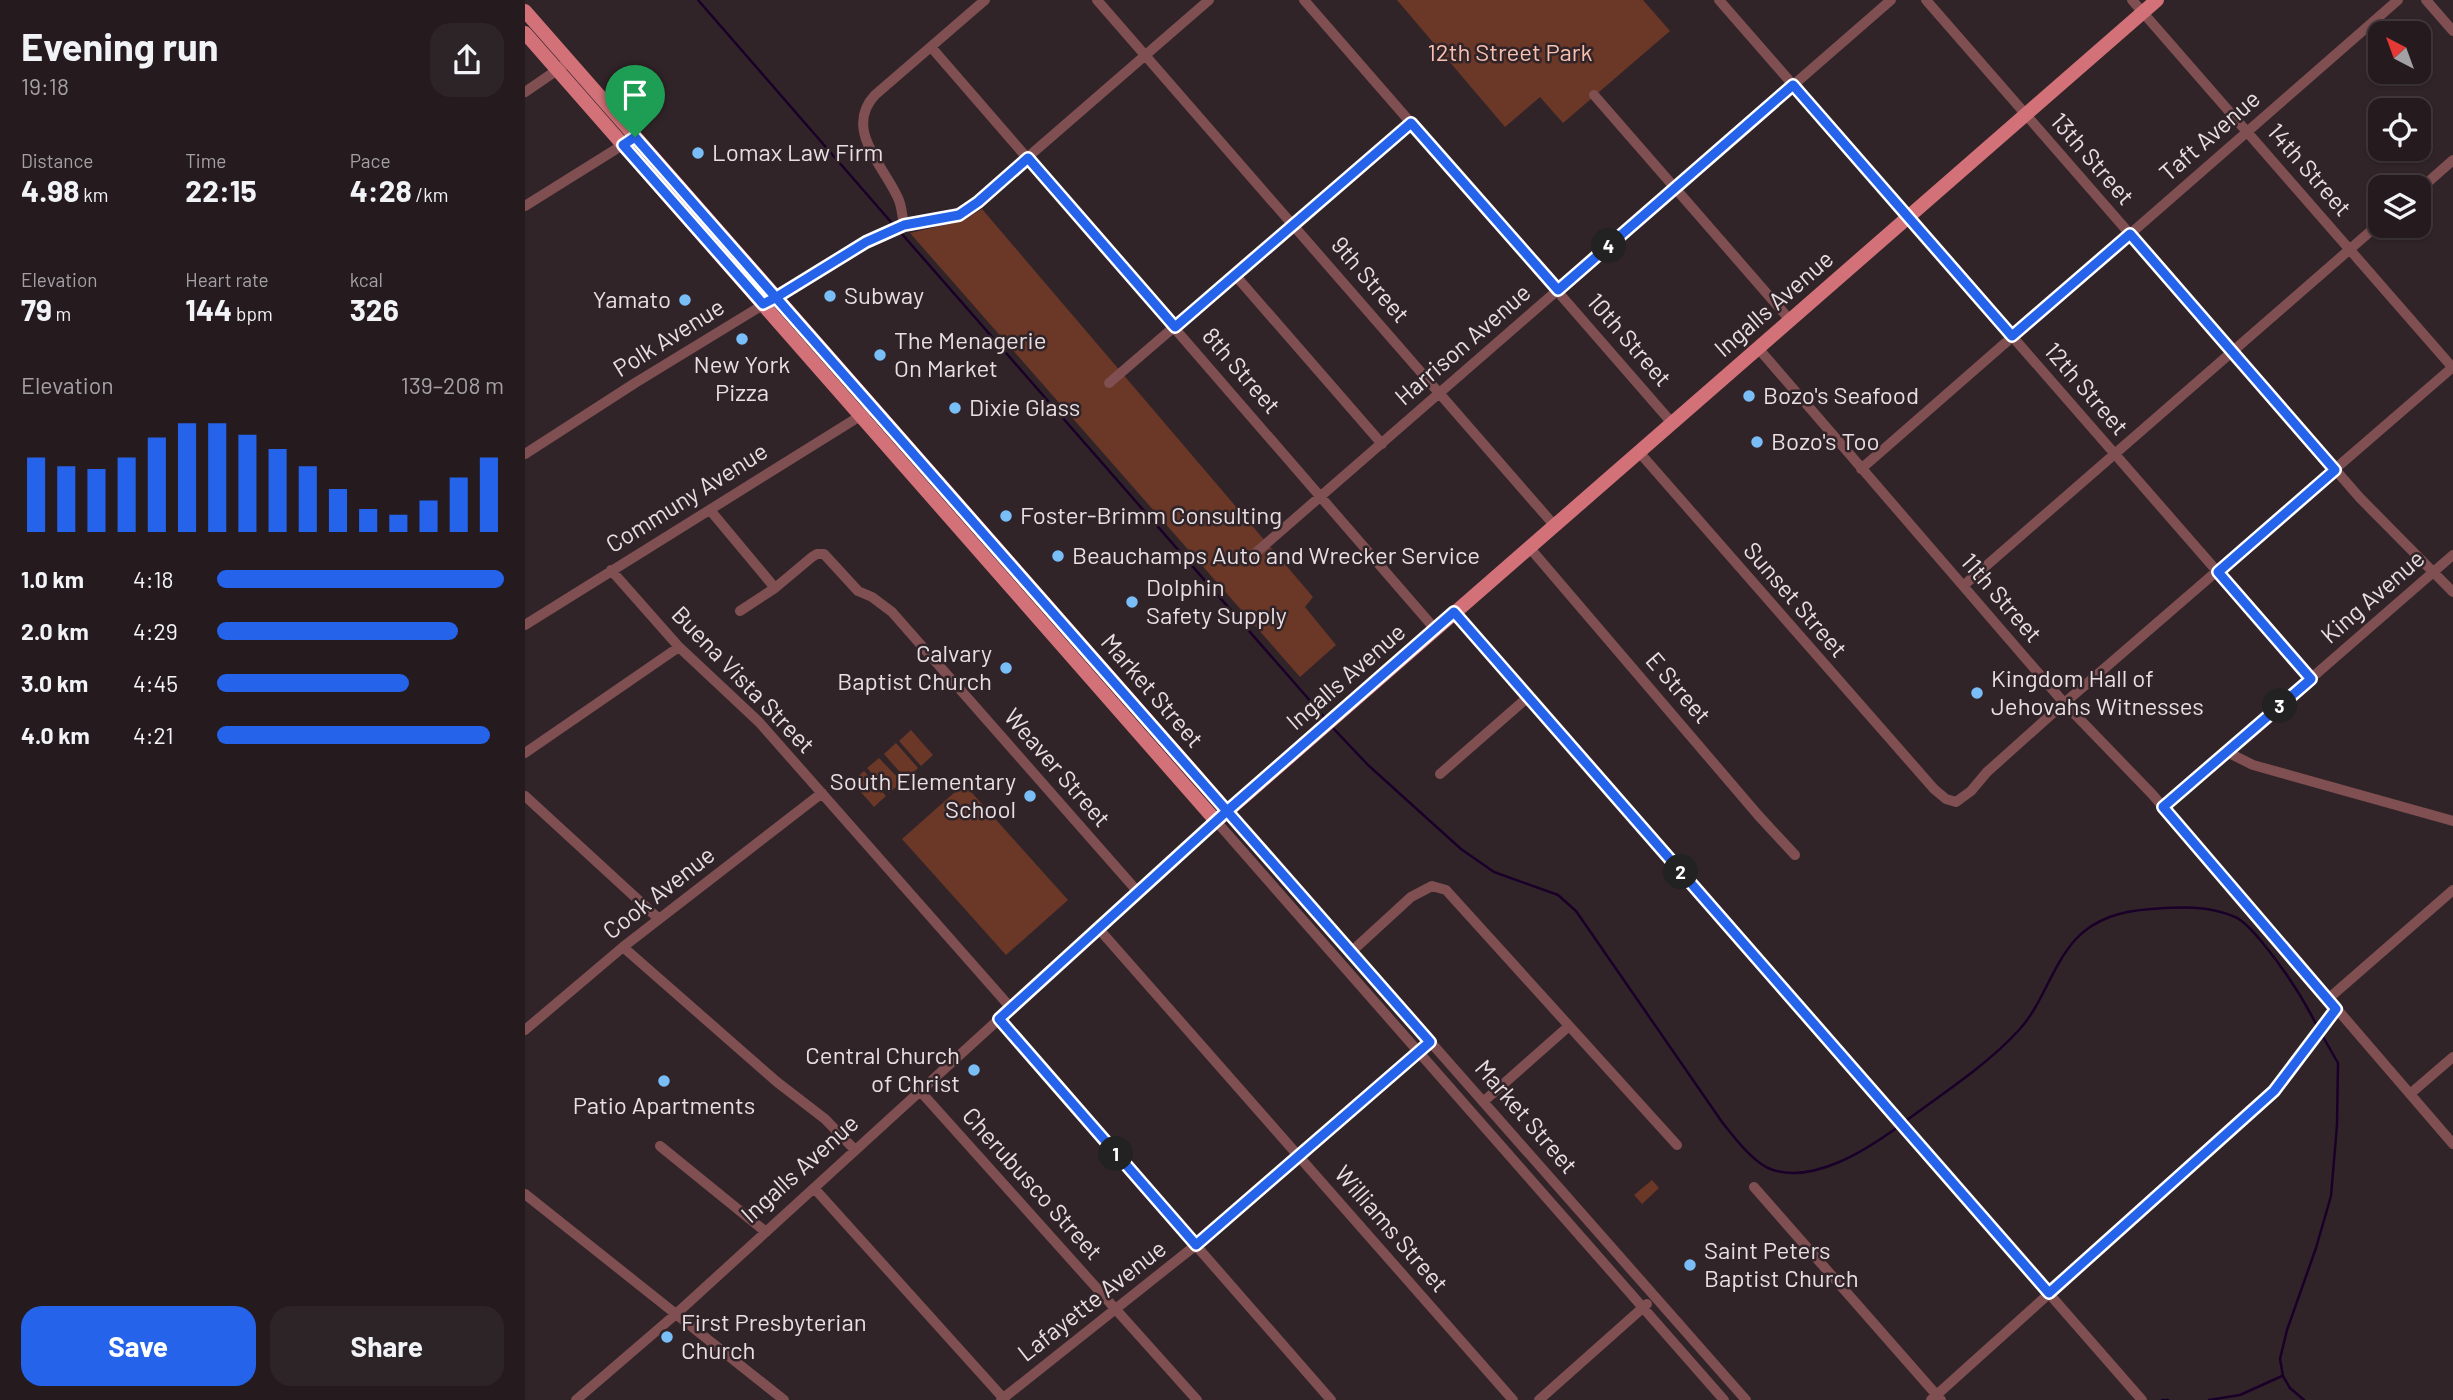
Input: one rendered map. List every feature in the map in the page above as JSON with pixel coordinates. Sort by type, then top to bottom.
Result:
[{"type":"main road","name":"Ingalls Avenue","points":[[1222,816],[2157,0]]},
{"type":"main road","name":"Market Street","points":[[525,11],[563,66],[1222,816]]},
{"type":"main road","name":"Market Street","points":[[525,33],[563,66]]},
{"type":"street","points":[[904,225],[899,199],[864,135],[864,111],[871,99],[985,0]]},
{"type":"street","name":"9th Street","points":[[1097,0],[1555,525]]},
{"type":"street","name":"Polk Avenue","points":[[525,454],[635,383],[866,242],[904,225],[959,215],[978,202],[1209,0]]},
{"type":"street","name":"10th Street","points":[[1304,0],[1672,423]]},
{"type":"street","name":"12th Street","points":[[1719,0],[2311,679]]},
{"type":"street","name":"Harrison Avenue","points":[[1252,556],[1891,0]]},
{"type":"street","name":"13th Street","points":[[1926,0],[2335,470],[2453,592]]},
{"type":"street","name":"14th Street","points":[[2132,0],[2453,367]]},
{"type":"street","name":"Taft Avenue","points":[[1861,468],[2397,0]]},
{"type":"street","points":[[2426,0],[2453,30]]},
{"type":"street","name":"8th Street","points":[[931,47],[1435,629]]},
{"type":"street","points":[[525,92],[563,66]]},
{"type":"street","points":[[1594,95],[1790,320]]},
{"type":"street","points":[[1109,383],[1411,123]]},
{"type":"street","points":[[525,206],[629,141]]},
{"type":"street","points":[[2431,179],[2453,160]]},
{"type":"street","points":[[1963,586],[2368,233]]},
{"type":"street","points":[[1235,275],[1382,444]]},
{"type":"street","name":"11th Street","points":[[1758,348],[2065,704],[2163,807],[2248,915],[2336,1009]]},
{"type":"street","points":[[2065,704],[2453,367]]},
{"type":"street","name":"Communy Avenue","points":[[525,625],[866,411]]},
{"type":"street","name":"Sunset Street","points":[[1639,452],[1921,774],[1946,799],[1956,802],[1971,791],[2006,754],[2065,704]]},
{"type":"street","points":[[710,510],[775,588],[740,611]]},
{"type":"street","name":"E Street","points":[[1529,547],[1795,855]]},
{"type":"street","name":"Weaver Street","points":[[775,588],[812,557],[824,554],[854,587],[892,612],[1137,892]]},
{"type":"street","name":"King Avenue","points":[[2163,807],[2453,555]]},
{"type":"street","name":"Buena Vista Street","points":[[611,570],[679,647],[738,699],[1011,1008]]},
{"type":"street","points":[[1454,612],[2142,1400]]},
{"type":"street","points":[[525,753],[679,647]]},
{"type":"street","points":[[1440,774],[1528,697]]},
{"type":"street","points":[[2227,752],[2253,765],[2453,821]]},
{"type":"street","name":"Cook Avenue","points":[[525,1030],[623,947],[822,793]]},
{"type":"street","points":[[525,796],[659,919]]},
{"type":"street","name":"Ingalls Avenue","points":[[576,1400],[676,1314],[1222,816]]},
{"type":"street","name":"Market Street","points":[[1222,816],[1351,952],[1746,1400]]},
{"type":"street","name":"Market Street","points":[[1222,816],[1419,1051],[1724,1400]]},
{"type":"street","points":[[1351,952],[1411,897],[1432,886],[1446,890],[1677,1145]]},
{"type":"street","points":[[2328,999],[2453,890]]},
{"type":"street","name":"Williams Street","points":[[1098,928],[1513,1400]]},
{"type":"street","points":[[623,947],[777,1082],[825,1118],[855,1150]]},
{"type":"street","points":[[1754,1187],[1937,1398],[2049,1293],[2274,1091],[2325,1020],[2336,1009],[2453,1144]]},
{"type":"street","points":[[999,1019],[1332,1400]]},
{"type":"street","points":[[1483,1102],[1569,1026]]},
{"type":"street","name":"Lafayette Avenue","points":[[1003,1399],[1196,1245],[1430,1042]]},
{"type":"street","points":[[2410,1094],[2453,1057]]},
{"type":"street","name":"Cherubusco Street","points":[[920,1091],[1197,1400]]},
{"type":"street","points":[[660,1146],[766,1232]]},
{"type":"street","points":[[814,1188],[1003,1399]]},
{"type":"street","points":[[525,1194],[784,1400]]},
{"type":"street","points":[[1539,1400],[1655,1297]]},
{"type":"green space","name":"12th Street Park","points":[[1397,0],[1643,0],[1670,31],[1563,123],[1540,97],[1505,127]]},
{"type":"green space","points":[[982,209],[1313,597],[1305,607],[1336,645],[1300,677],[910,233],[961,221]]},
{"type":"green space","points":[[911,730],[933,755],[921,766],[899,741]]},
{"type":"green space","points":[[896,743],[918,768],[906,779],[884,754]]},
{"type":"green space","points":[[879,758],[902,782],[889,793],[867,768]]},
{"type":"green space","points":[[864,771],[886,796],[874,807],[852,782]]},
{"type":"green space","points":[[964,784],[1068,900],[1006,955],[902,839]]},
{"type":"green space","points":[[1652,1180],[1659,1188],[1642,1204],[1634,1195]]},
{"type":"waterway","points":[[698,0],[891,222]]},
{"type":"waterway","points":[[902,234],[1326,719]]},
{"type":"waterway","points":[[1332,727],[1368,765],[1461,849],[1494,872],[1558,895],[1576,911],[1722,1122],[1745,1149],[1766,1167],[1789,1173],[1823,1168],[1855,1154],[1898,1127]]},
{"type":"waterway","points":[[1903,1123],[2006,1043],[2027,1020],[2059,962],[2075,940],[2091,926],[2119,914],[2151,909],[2194,908],[2215,910],[2239,919],[2278,962],[2317,1026]]},
{"type":"waterway","points":[[2304,1400],[2290,1388],[2283,1376],[2280,1359],[2331,1196],[2337,1125],[2338,1063],[2322,1035]]},
{"type":"waterway","points":[[2209,1400],[2240,1395],[2282,1376]]},
{"type":"waterway","points":[[2162,1400],[2168,1400]]},
{"type":"place","name":"Lomax Law Firm","points":[[698,153]]},
{"type":"place","name":"Subway","points":[[830,296]]},
{"type":"place","name":"Yamato","points":[[685,300]]},
{"type":"place","name":"New York Pizza","points":[[742,339]]},
{"type":"place","name":"The Menagerie On Market","points":[[880,355]]},
{"type":"place","name":"Bozo's Seafood","points":[[1749,396]]},
{"type":"place","name":"Dixie Glass","points":[[955,408]]},
{"type":"place","name":"Bozo's Too","points":[[1757,442]]},
{"type":"place","name":"Foster-Brimm Consulting","points":[[1006,516]]},
{"type":"place","name":"Beauchamps Auto and Wrecker Service","points":[[1058,556]]},
{"type":"place","name":"Dolphin Safety Supply","points":[[1132,602]]},
{"type":"place","name":"Calvary Baptist Church","points":[[1006,668]]},
{"type":"place","name":"Kingdom Hall of Jehovahs Witnesses","points":[[1977,693]]},
{"type":"place","name":"South Elementary School","points":[[1030,796]]},
{"type":"place","name":"Central Church of Christ","points":[[974,1070]]},
{"type":"place","name":"Patio Apartments","points":[[664,1081]]},
{"type":"place","name":"Saint Peters Baptist Church","points":[[1690,1265]]},
{"type":"place","name":"First Presbyterian Church","points":[[667,1337]]},
{"type":"route","points":[[635,137],[623,145],[763,304],[775,298],[879,235],[904,225],[959,215],[1028,158],[1175,327],[1411,123],[1558,290],[1793,85],[2012,336],[2130,234],[2335,470],[2218,572],[2311,679],[2163,807],[2336,1009],[2325,1020],[2274,1091],[2049,1293],[1454,612],[1227,811],[1430,1042],[1196,1245],[999,1019],[1227,811],[775,298],[635,137]]}]
